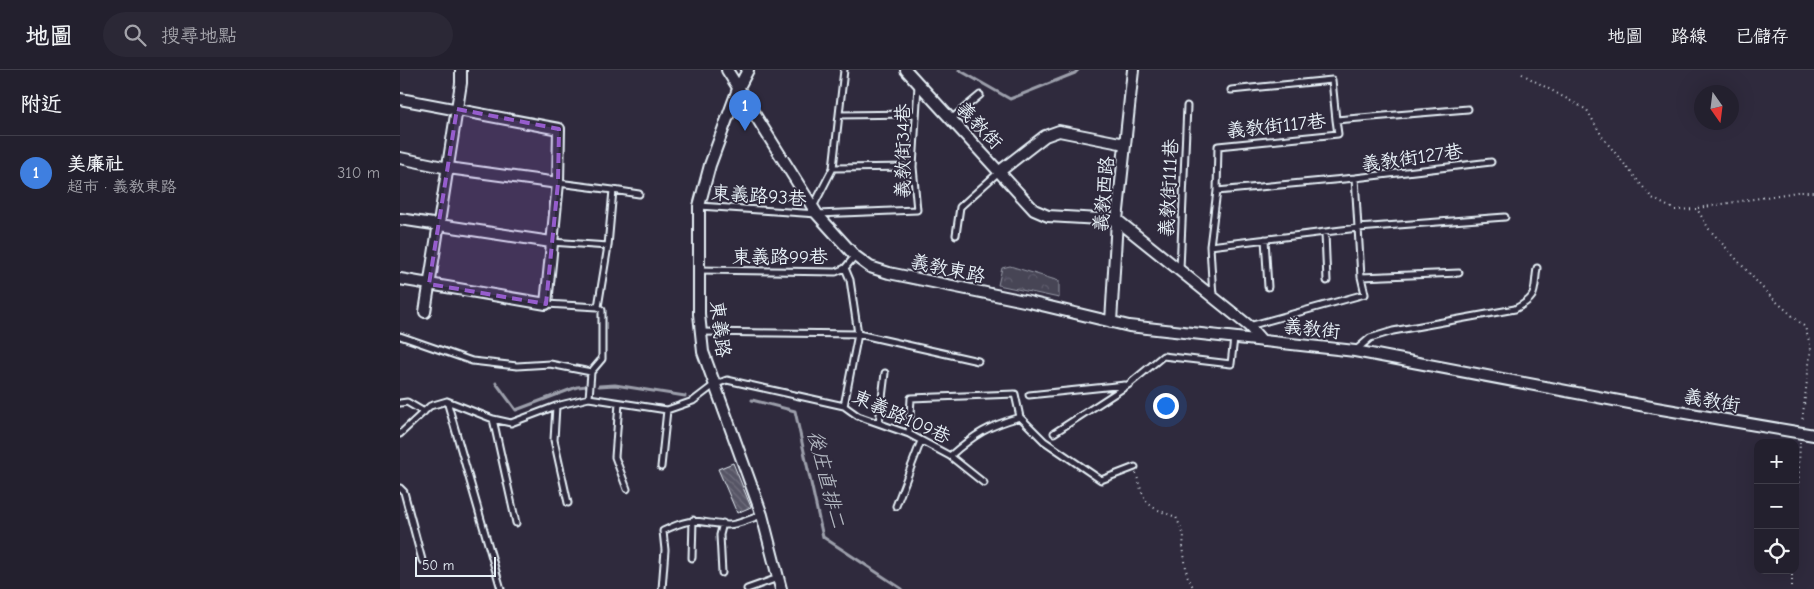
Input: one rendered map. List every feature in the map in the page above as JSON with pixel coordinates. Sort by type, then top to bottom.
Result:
[{"type":"street","points":[[425,312],[457,109],[461,70]]},
{"type":"street","name":"義教東路","points":[[727,70],[815,211],[855,256],[870,267],[889,273],[1029,302],[1111,322],[1262,340]]},
{"type":"street","name":"東義路","points":[[748,70],[738,89],[710,165],[699,206],[701,332],[703,352],[762,515],[781,589]]},
{"type":"street","name":"義教街","points":[[908,70],[950,120],[1000,171],[1034,210],[1048,216],[1117,220],[1249,326],[1262,340],[1354,350],[1656,408],[1814,435]]},
{"type":"street","name":"義教西路","points":[[1111,322],[1117,220],[1133,70]]},
{"type":"street","points":[[400,99],[559,129],[558,183],[546,304],[400,279]]},
{"type":"street","points":[[1000,171],[1045,136],[1059,131],[1125,144]]},
{"type":"street","points":[[400,158],[448,168],[558,183]]},
{"type":"street","points":[[400,219],[551,242]]},
{"type":"lane","points":[[815,211],[833,168],[844,70]]},
{"type":"lane","name":"義教街117巷","points":[[1213,297],[1210,246],[1217,191],[1218,146],[1338,134],[1332,80],[1231,90]]},
{"type":"lane","name":"義教街34巷","points":[[815,211],[917,210],[913,167],[918,82]]},
{"type":"lane","points":[[950,120],[980,95]]},
{"type":"lane","name":"義教街111巷","points":[[1180,272],[1187,106]]},
{"type":"lane","name":"義教街117巷","points":[[1336,120],[1468,109]]},
{"type":"lane","points":[[839,115],[915,114]]},
{"type":"lane","name":"義教街127巷","points":[[1249,326],[1365,294],[1361,277],[1355,178],[1491,162]]},
{"type":"lane","points":[[833,168],[913,167]]},
{"type":"lane","points":[[956,235],[960,207],[1000,171]]},
{"type":"lane","points":[[1217,191],[1355,178]]},
{"type":"lane","points":[[558,183],[639,194]]},
{"type":"lane","points":[[598,307],[608,246],[613,190]]},
{"type":"lane","name":"東義路93巷","points":[[699,206],[815,211]]},
{"type":"lane","points":[[1210,246],[1358,228],[1505,217]]},
{"type":"lane","points":[[1324,232],[1327,281]]},
{"type":"lane","points":[[1265,238],[1268,287]]},
{"type":"lane","points":[[551,242],[608,246]]},
{"type":"lane","name":"東義路99巷","points":[[699,270],[836,272],[845,268],[855,256]]},
{"type":"lane","points":[[844,406],[858,334],[850,280],[845,268]]},
{"type":"lane","points":[[1354,350],[1370,338],[1393,331],[1515,309],[1531,301],[1535,293],[1537,268]]},
{"type":"lane","points":[[1361,277],[1459,273]]},
{"type":"lane","points":[[546,304],[598,307],[602,310],[602,359],[591,372],[589,398]]},
{"type":"lane","points":[[701,332],[858,334],[978,361]]},
{"type":"lane","points":[[400,336],[472,361],[516,366],[550,364],[591,372]]},
{"type":"lane","points":[[1054,433],[1128,385],[1163,356],[1231,364],[1234,337]]},
{"type":"lane","points":[[879,423],[885,373]]},
{"type":"lane","name":"東義路109巷","points":[[714,385],[727,380],[844,406],[858,416],[908,434],[950,456],[972,437],[992,425],[1020,417]]},
{"type":"lane","points":[[400,434],[430,406],[447,401],[493,419],[511,423],[556,406],[589,398],[667,410],[693,401],[714,385]]},
{"type":"lane","points":[[1029,395],[1128,385]]},
{"type":"lane","points":[[908,434],[911,398],[1015,394],[1020,417],[1044,441],[1101,480],[1135,468]]},
{"type":"lane","points":[[447,401],[501,589]]},
{"type":"lane","points":[[400,403],[407,402],[424,412]]},
{"type":"lane","points":[[619,403],[615,457],[627,489]]},
{"type":"lane","points":[[556,406],[554,440],[568,503]]},
{"type":"lane","points":[[661,467],[667,410]]},
{"type":"lane","points":[[493,419],[516,523]]},
{"type":"lane","points":[[896,506],[921,441]]},
{"type":"lane","points":[[950,456],[984,484]]},
{"type":"lane","points":[[400,488],[404,492],[422,560]]},
{"type":"lane","points":[[662,589],[665,550],[664,531],[684,521],[693,520],[728,525],[762,515]]},
{"type":"lane","points":[[692,558],[693,520]]},
{"type":"lane","points":[[722,573],[720,535],[723,523]]},
{"type":"lane","points":[[747,589],[778,578]]},
{"type":"path","points":[[1522,74],[1587,110],[1603,138],[1652,198],[1675,210],[1797,192],[1814,192]]},
{"type":"path","points":[[1697,208],[1709,229],[1768,295],[1805,327],[1811,348],[1801,432],[1798,484]]},
{"type":"path","points":[[1135,468],[1143,496],[1152,509],[1176,517],[1184,535],[1183,547],[1188,575],[1194,589]]},
{"type":"path","points":[[1792,574],[1792,589]]},
{"type":"highlighted area","points":[[457,109],[559,129],[558,183],[546,304],[429,284]]},
{"type":"green space","points":[[1010,266],[1059,281],[1059,298],[998,285],[1002,268]]},
{"type":"building","points":[[733,463],[751,507],[737,513],[718,469]]},
{"type":"waterway","points":[[959,70],[1010,99],[1075,73],[1078,70]]},
{"type":"waterway","name":"後庄直排二","points":[[496,383],[516,410],[577,387],[588,386]]},
{"type":"waterway","name":"後庄直排二","points":[[599,386],[615,385],[685,396]]},
{"type":"waterway","name":"後庄直排二","points":[[752,400],[795,411],[823,537],[902,589]]},
{"type":"place","name":"美廉社","points":[[745,131]]}]
